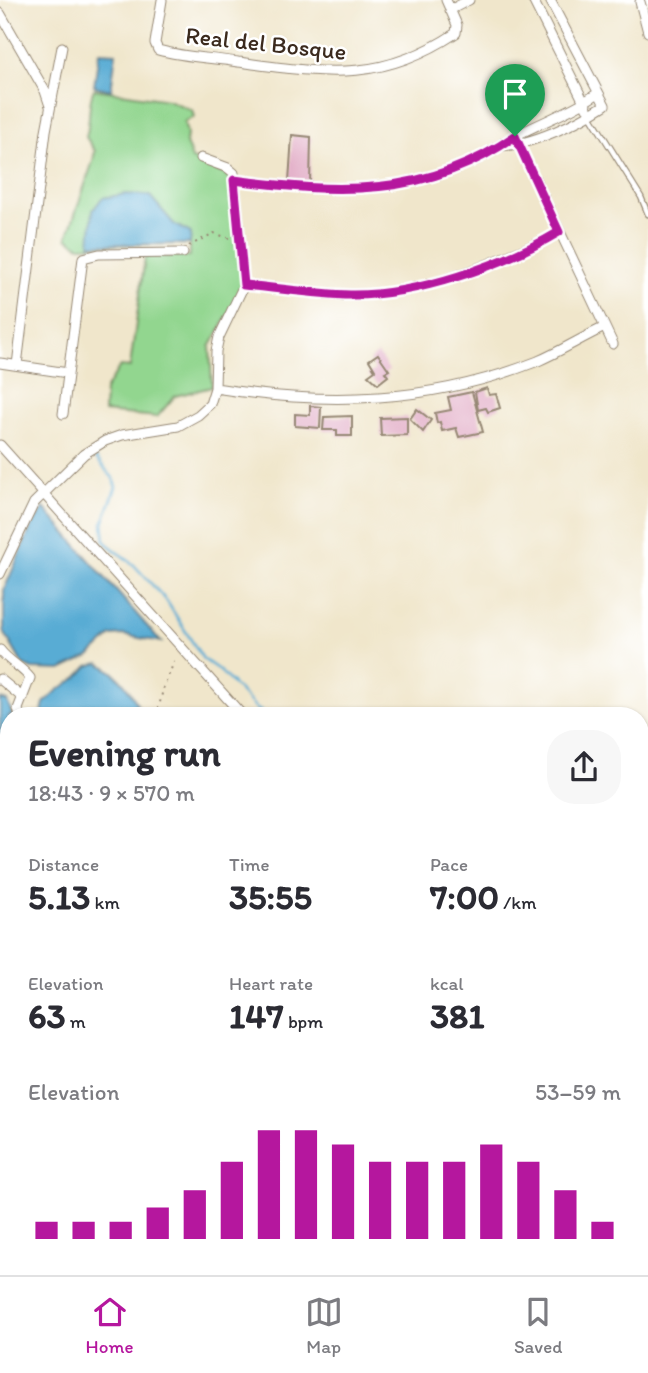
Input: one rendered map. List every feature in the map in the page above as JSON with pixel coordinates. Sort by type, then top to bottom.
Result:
[{"type":"street","name":"Real del Bosque","points":[[162,0],[155,43],[158,50],[310,71],[358,72],[412,56],[456,33],[457,25],[448,3]]},
{"type":"street","points":[[448,3],[469,0]]},
{"type":"street","points":[[533,0],[590,115]]},
{"type":"street","points":[[234,180],[325,190],[373,188],[411,182],[472,162],[500,146],[590,115],[605,105],[550,0]]},
{"type":"street","points":[[642,3],[648,32]]},
{"type":"street","points":[[0,13],[45,91],[50,106]]},
{"type":"street","points":[[17,365],[50,106],[62,47]]},
{"type":"street","points":[[517,141],[598,93]]},
{"type":"street","points":[[517,141],[613,344]]},
{"type":"street","points":[[0,574],[34,503],[84,454],[104,440],[178,426],[198,415],[210,404],[215,388],[219,337],[244,285],[234,173],[229,168],[201,158]]},
{"type":"street","points":[[244,285],[351,295],[385,293],[433,284],[475,271],[543,242],[559,232]]},
{"type":"street","points":[[63,414],[83,258],[99,254],[183,253]]},
{"type":"street","points":[[215,388],[326,400],[412,395],[472,382],[539,360],[605,327]]},
{"type":"street","points":[[0,363],[68,373]]},
{"type":"street","points":[[0,445],[235,707]]},
{"type":"street","points":[[0,650],[8,661],[25,671],[30,678],[19,707]]},
{"type":"street","points":[[0,679],[23,698]]},
{"type":"lane","points":[[590,115],[648,214]]},
{"type":"path","points":[[183,253],[194,242],[214,233],[229,240],[239,239]]},
{"type":"path","points":[[159,707],[177,656]]},
{"type":"green space","points":[[94,89],[168,100],[192,110],[194,117],[184,122],[186,143],[192,159],[231,177],[246,284],[210,347],[212,387],[175,396],[157,417],[104,412],[105,390],[120,366],[130,367],[145,257],[190,256],[190,244],[80,246],[67,238],[95,151],[86,137],[90,100]]},
{"type":"water","points":[[99,52],[116,53],[111,90],[94,86]]},
{"type":"water","points":[[126,194],[150,196],[174,224],[191,233],[190,244],[90,244],[93,210],[102,198]]},
{"type":"water","points":[[44,508],[161,642],[123,635],[111,636],[90,656],[61,670],[32,669],[23,665],[4,632],[4,590],[31,527]]},
{"type":"water","points":[[99,663],[114,673],[138,707],[43,707],[58,690],[78,677],[88,666]]},
{"type":"water","points":[[0,699],[7,701],[9,707],[0,707]]},
{"type":"building","points":[[292,135],[311,137],[310,184],[289,182]]},
{"type":"building","points":[[378,354],[389,370],[385,372],[388,376],[378,384],[368,375],[375,370],[369,360]]},
{"type":"building","points":[[487,388],[489,395],[496,394],[500,408],[488,412],[486,408],[478,410],[475,392]]},
{"type":"building","points":[[472,392],[483,432],[459,437],[456,428],[442,431],[435,413],[451,410],[448,397]]},
{"type":"building","points":[[310,406],[321,407],[320,428],[295,426],[295,414],[310,415]]},
{"type":"building","points":[[417,409],[431,420],[423,432],[410,419]]},
{"type":"building","points":[[352,416],[352,436],[337,436],[337,430],[323,430],[324,417]]},
{"type":"building","points":[[407,417],[407,435],[381,436],[380,418]]},
{"type":"waterway","points":[[95,457],[113,478],[116,487],[103,523],[105,542],[134,565],[166,600],[203,659],[220,671],[255,707]]},
{"type":"route","points":[[515,136],[559,232],[543,242],[475,271],[433,284],[385,293],[351,295],[244,285],[234,180],[325,190],[373,188],[411,182],[472,162],[515,136]]}]
